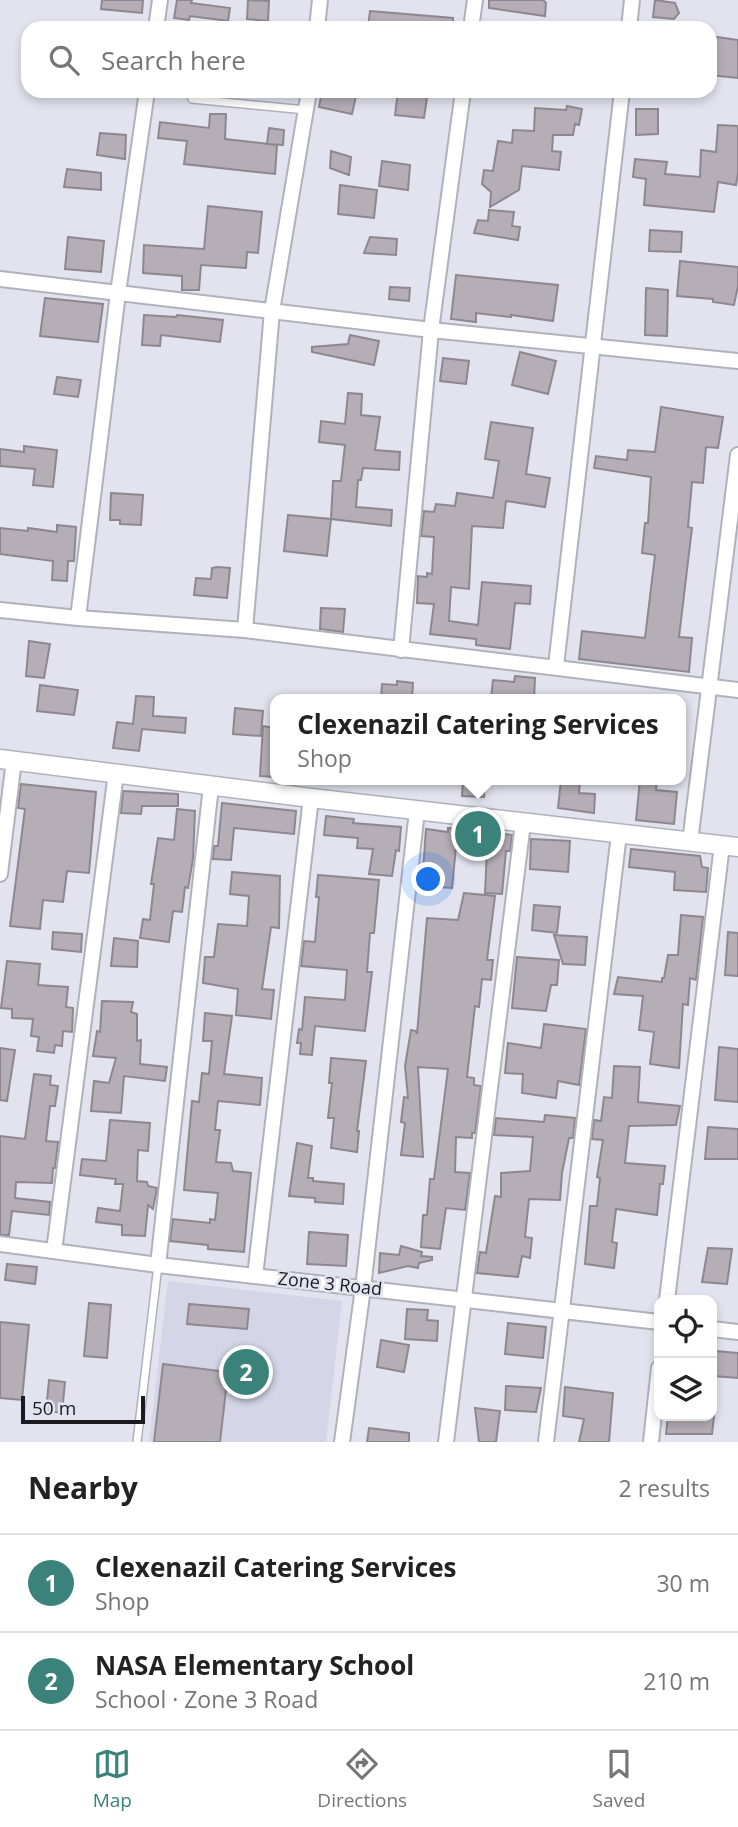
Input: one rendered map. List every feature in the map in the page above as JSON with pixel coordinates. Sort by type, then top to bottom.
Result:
[{"type":"street","points":[[157,21],[160,0]]},
{"type":"street","points":[[318,21],[320,0]]},
{"type":"street","points":[[472,21],[475,0]]},
{"type":"street","points":[[630,21],[632,0]]},
{"type":"street","points":[[78,618],[118,293],[146,98]]},
{"type":"street","points":[[245,630],[272,311],[308,98]]},
{"type":"street","points":[[401,650],[431,330],[462,98]]},
{"type":"street","points":[[556,666],[621,98]]},
{"type":"street","points":[[0,279],[431,330],[738,361]]},
{"type":"street","points":[[690,842],[738,455]]},
{"type":"street","points":[[0,610],[245,630],[738,690]]},
{"type":"street","points":[[0,874],[7,759],[417,811],[730,846],[668,1295]]},
{"type":"street","points":[[54,1251],[116,773]]},
{"type":"street","points":[[158,1265],[211,786]]},
{"type":"street","points":[[255,1276],[310,798]]},
{"type":"street","points":[[342,1442],[417,811]]},
{"type":"street","points":[[446,1442],[523,823]]},
{"type":"street","points":[[546,1442],[619,834]]},
{"type":"street","name":"Zone 3 Road","points":[[0,1244],[158,1265],[654,1321]]},
{"type":"street","points":[[717,1330],[738,1332]]},
{"type":"street","points":[[651,1442],[654,1414]]},
{"type":"lane","points":[[192,99],[307,110]]},
{"type":"lane","points":[[137,1442],[158,1265]]},
{"type":"shaded area","points":[[168,1281],[342,1301],[326,1442],[149,1442]]},
{"type":"building","points":[[102,0],[143,0],[142,13],[101,9]]},
{"type":"building","points":[[177,0],[192,0],[191,3],[230,8],[228,21],[190,16],[189,20],[174,18]]},
{"type":"building","points":[[248,0],[269,1],[268,21],[247,19]]},
{"type":"building","points":[[489,0],[543,0],[546,3],[545,16],[489,8]]},
{"type":"building","points":[[655,0],[675,3],[679,13],[674,19],[653,17]]},
{"type":"building","points":[[370,11],[453,18],[453,21],[369,21]]},
{"type":"building","points":[[717,37],[738,40],[738,78],[717,76]]},
{"type":"building","points":[[321,98],[355,98],[352,114],[319,107]]},
{"type":"building","points":[[397,98],[427,98],[424,118],[395,115]]},
{"type":"building","points":[[567,106],[582,109],[579,125],[575,124],[573,135],[553,135],[552,151],[561,152],[559,170],[522,166],[519,190],[490,207],[491,192],[482,184],[484,170],[493,171],[498,141],[512,143],[513,130],[534,131],[535,108],[566,110]]},
{"type":"building","points":[[636,109],[658,109],[658,134],[636,135]]},
{"type":"building","points":[[210,114],[226,114],[225,139],[277,145],[275,174],[184,164],[187,141],[158,138],[160,122],[209,128]]},
{"type":"building","points":[[718,125],[738,126],[738,173],[736,185],[718,182],[714,212],[644,205],[646,179],[633,177],[635,159],[667,162],[665,174],[700,177],[701,150],[716,152]]},
{"type":"building","points":[[269,128],[284,130],[283,145],[267,144]]},
{"type":"building","points":[[100,133],[126,135],[125,159],[97,155]]},
{"type":"building","points":[[331,151],[351,157],[349,175],[330,168]]},
{"type":"building","points":[[382,161],[410,165],[408,190],[379,186]]},
{"type":"building","points":[[67,169],[101,173],[101,190],[64,187]]},
{"type":"building","points":[[340,185],[377,190],[374,218],[338,214]]},
{"type":"building","points":[[208,206],[262,212],[258,253],[247,252],[246,268],[201,265],[199,290],[182,290],[182,276],[143,273],[144,245],[204,249]]},
{"type":"building","points":[[489,210],[514,212],[512,226],[520,227],[518,240],[474,233],[478,220],[488,221]]},
{"type":"building","points":[[650,230],[682,232],[681,252],[649,251]]},
{"type":"building","points":[[68,237],[104,241],[101,272],[65,269]]},
{"type":"building","points":[[370,237],[397,239],[396,255],[364,253]]},
{"type":"building","points":[[680,261],[738,267],[734,305],[713,302],[713,299],[677,296]]},
{"type":"building","points":[[456,275],[558,285],[553,321],[476,313],[476,322],[451,319]]},
{"type":"building","points":[[390,287],[410,288],[409,301],[389,299]]},
{"type":"building","points":[[646,288],[668,290],[667,336],[645,335]]},
{"type":"building","points":[[45,298],[103,304],[98,342],[40,336]]},
{"type":"building","points":[[144,315],[223,320],[220,342],[161,335],[160,346],[142,345]]},
{"type":"building","points":[[350,335],[379,341],[374,365],[312,352],[312,347],[348,344]]},
{"type":"building","points":[[520,352],[556,361],[548,394],[512,385]]},
{"type":"building","points":[[443,358],[469,361],[466,384],[440,381]]},
{"type":"building","points":[[57,377],[81,380],[78,397],[54,394]]},
{"type":"building","points":[[348,393],[362,394],[361,415],[380,417],[375,450],[400,452],[399,470],[363,468],[361,480],[358,480],[356,507],[392,510],[391,526],[331,519],[333,481],[341,481],[345,445],[319,442],[321,421],[345,424]]},
{"type":"building","points":[[661,407],[723,417],[718,448],[706,447],[703,483],[692,482],[688,527],[692,528],[679,637],[692,638],[689,672],[579,659],[582,631],[645,638],[655,555],[642,553],[645,523],[648,523],[651,477],[594,468],[596,456],[627,460],[628,450],[655,452]]},
{"type":"building","points":[[491,422],[533,428],[526,474],[550,478],[545,507],[506,501],[503,528],[472,526],[469,589],[451,587],[449,621],[478,625],[482,582],[531,586],[530,604],[515,603],[510,649],[476,645],[476,639],[430,634],[434,604],[417,603],[418,576],[427,577],[427,573],[432,574],[434,537],[421,536],[424,511],[434,512],[436,504],[455,506],[457,493],[493,498],[499,461],[485,459]]},
{"type":"building","points":[[24,446],[57,450],[53,487],[33,485],[35,469],[0,466],[0,449],[24,452]]},
{"type":"building","points":[[111,493],[143,495],[141,525],[120,524],[120,520],[110,520]]},
{"type":"building","points":[[288,515],[331,519],[327,556],[284,551]]},
{"type":"building","points":[[57,525],[76,527],[74,561],[68,561],[67,581],[52,580],[53,561],[0,554],[0,528],[57,532]]},
{"type":"building","points":[[212,568],[230,568],[227,598],[194,595],[196,578],[211,579]]},
{"type":"building","points":[[321,608],[345,609],[343,632],[320,629]]},
{"type":"building","points":[[29,641],[50,644],[44,678],[26,676]]},
{"type":"building","points":[[515,676],[535,678],[534,694],[492,694],[493,680],[514,682]]},
{"type":"building","points":[[397,681],[413,683],[412,694],[381,694],[382,684],[397,685]]},
{"type":"building","points":[[40,685],[78,690],[74,715],[37,711]]},
{"type":"building","points":[[136,696],[154,697],[153,716],[186,718],[185,733],[142,729],[139,751],[113,748],[117,722],[133,724]]},
{"type":"building","points":[[235,708],[263,711],[261,736],[233,734]]},
{"type":"building","points":[[263,726],[270,727],[270,777],[260,776]]},
{"type":"building","points":[[21,784],[96,792],[89,873],[67,871],[63,902],[43,900],[40,929],[10,926],[25,809],[18,808]]},
{"type":"building","points":[[463,785],[485,785],[484,797],[462,796]]},
{"type":"building","points":[[560,785],[580,785],[579,793],[595,794],[594,813],[558,808]]},
{"type":"building","points":[[640,785],[656,785],[656,790],[677,792],[674,824],[636,820]]},
{"type":"building","points":[[123,791],[178,794],[178,806],[142,806],[141,814],[121,813]]},
{"type":"building","points":[[222,803],[296,811],[294,834],[234,828],[231,860],[213,859],[214,846],[218,846]]},
{"type":"building","points":[[177,809],[195,811],[193,859],[188,888],[185,887],[182,912],[173,911],[169,942],[140,938],[143,919],[150,920],[154,884],[151,884],[158,838],[174,840]]},
{"type":"building","points":[[326,816],[354,819],[353,823],[401,827],[399,851],[396,850],[392,876],[369,874],[373,849],[357,848],[358,838],[324,835]]},
{"type":"building","points":[[448,828],[512,835],[510,851],[506,851],[502,894],[485,893],[487,849],[456,847],[452,888],[422,886],[426,829],[448,832]]},
{"type":"building","points":[[531,839],[570,841],[568,872],[530,869]]},
{"type":"building","points":[[631,849],[700,856],[702,867],[708,868],[706,892],[674,890],[675,872],[629,867]]},
{"type":"building","points":[[232,872],[280,876],[279,928],[271,927],[262,989],[274,990],[271,1019],[236,1015],[238,989],[203,983],[205,957],[214,957],[218,924],[247,926],[249,896],[230,894]]},
{"type":"building","points":[[318,875],[379,880],[374,933],[370,933],[367,972],[372,972],[365,1031],[315,1026],[312,1055],[300,1054],[301,1043],[297,1043],[299,1029],[302,1030],[305,997],[345,1000],[347,970],[301,966],[304,941],[315,942]]},
{"type":"building","points":[[464,893],[495,896],[487,960],[493,960],[491,980],[482,979],[479,1007],[475,1006],[467,1077],[474,1078],[474,1085],[481,1086],[475,1133],[472,1133],[472,1138],[456,1137],[455,1172],[470,1173],[465,1210],[446,1208],[440,1249],[421,1247],[423,1215],[427,1215],[430,1179],[434,1179],[448,1069],[418,1067],[423,1157],[401,1155],[405,1123],[401,1122],[404,1097],[408,1098],[405,1066],[411,1030],[417,1034],[427,918],[458,920]]},
{"type":"building","points":[[534,905],[560,907],[557,933],[532,930]]},
{"type":"building","points":[[681,915],[703,917],[696,980],[690,978],[688,1005],[683,1004],[679,1068],[650,1064],[654,1032],[639,1030],[643,996],[614,994],[618,977],[662,982],[668,955],[678,955]]},
{"type":"building","points":[[53,932],[82,934],[81,952],[52,949]]},
{"type":"building","points":[[728,932],[738,933],[738,976],[725,975]]},
{"type":"building","points":[[554,935],[587,937],[585,965],[563,964]]},
{"type":"building","points":[[114,938],[138,941],[137,967],[111,966]]},
{"type":"building","points":[[517,957],[559,960],[557,985],[551,985],[546,1011],[512,1008]]},
{"type":"building","points":[[7,961],[40,964],[38,985],[68,987],[66,1007],[73,1008],[72,1032],[63,1031],[62,1046],[55,1045],[54,1053],[37,1051],[39,1037],[31,1036],[33,1019],[12,1018],[12,1009],[1,1008]]},
{"type":"building","points":[[102,1001],[133,1002],[131,1012],[137,1014],[137,1041],[141,1040],[140,1064],[167,1067],[165,1081],[124,1076],[121,1113],[91,1111],[94,1081],[109,1083],[116,1058],[93,1056],[97,1031],[100,1032]]},
{"type":"building","points":[[205,1013],[232,1016],[224,1074],[262,1078],[260,1105],[218,1101],[215,1130],[220,1130],[216,1162],[231,1163],[233,1171],[251,1173],[244,1252],[208,1249],[208,1245],[170,1241],[173,1219],[210,1223],[210,1219],[215,1220],[218,1193],[184,1190],[192,1101],[199,1102],[202,1073],[209,1074],[212,1041],[203,1041]]},
{"type":"building","points":[[544,1024],[586,1029],[579,1085],[558,1081],[556,1098],[522,1093],[523,1074],[505,1073],[508,1043],[541,1048]]},
{"type":"building","points":[[719,1047],[738,1049],[738,1102],[715,1100]]},
{"type":"building","points":[[0,1048],[15,1050],[7,1101],[0,1100]]},
{"type":"building","points":[[331,1058],[366,1061],[357,1152],[331,1148],[334,1118],[328,1118],[332,1083],[329,1083]]},
{"type":"building","points":[[614,1066],[640,1067],[638,1102],[680,1106],[676,1125],[629,1126],[625,1163],[665,1166],[657,1215],[616,1209],[612,1242],[617,1243],[614,1268],[585,1264],[590,1206],[597,1206],[600,1178],[597,1177],[603,1140],[592,1139],[594,1120],[601,1121],[604,1097],[612,1098]]},
{"type":"building","points":[[34,1074],[51,1076],[50,1085],[58,1086],[55,1106],[50,1106],[46,1141],[58,1142],[55,1168],[52,1183],[16,1182],[15,1198],[50,1202],[49,1215],[12,1211],[9,1235],[0,1235],[0,1136],[25,1139]]},
{"type":"building","points":[[545,1115],[575,1118],[573,1138],[569,1138],[562,1173],[560,1200],[529,1199],[525,1237],[532,1238],[530,1258],[522,1256],[518,1277],[477,1273],[480,1252],[486,1253],[495,1196],[501,1197],[501,1173],[530,1171],[533,1137],[494,1135],[496,1118],[544,1122]]},
{"type":"building","points":[[110,1120],[150,1123],[148,1151],[138,1150],[137,1181],[147,1182],[148,1186],[157,1188],[153,1209],[148,1205],[145,1236],[122,1235],[122,1225],[96,1222],[98,1208],[120,1211],[123,1184],[115,1184],[116,1179],[80,1175],[82,1159],[106,1161]]},
{"type":"building","points":[[708,1127],[738,1129],[738,1159],[705,1159]]},
{"type":"building","points":[[297,1143],[312,1146],[308,1178],[313,1178],[313,1181],[344,1184],[343,1204],[315,1202],[315,1198],[289,1196]]},
{"type":"building","points":[[309,1232],[348,1235],[346,1266],[307,1264]]},
{"type":"building","points":[[401,1246],[422,1252],[421,1256],[432,1257],[432,1260],[419,1263],[418,1268],[408,1266],[379,1273],[380,1253],[399,1255]]},
{"type":"building","points":[[708,1248],[732,1249],[727,1284],[702,1282]]},
{"type":"building","points":[[7,1264],[37,1267],[35,1284],[5,1280]]},
{"type":"building","points":[[89,1303],[111,1305],[107,1358],[84,1356]]},
{"type":"building","points":[[189,1304],[249,1309],[247,1329],[187,1324]]},
{"type":"building","points":[[407,1309],[428,1310],[427,1320],[438,1321],[437,1341],[405,1339]]},
{"type":"building","points":[[0,1322],[29,1325],[22,1400],[0,1398]]},
{"type":"building","points":[[508,1323],[546,1327],[543,1358],[505,1354]]},
{"type":"building","points":[[381,1340],[409,1345],[404,1372],[377,1367]]},
{"type":"building","points":[[717,1351],[738,1353],[738,1378],[717,1376]]},
{"type":"building","points":[[163,1364],[228,1372],[220,1442],[154,1442]]},
{"type":"building","points":[[49,1380],[65,1382],[62,1413],[46,1411]]},
{"type":"building","points":[[506,1386],[541,1388],[536,1412],[505,1410]]},
{"type":"building","points":[[565,1387],[613,1393],[609,1442],[579,1442],[584,1419],[563,1416]]},
{"type":"building","points":[[475,1408],[500,1411],[496,1442],[479,1442]]},
{"type":"building","points":[[667,1421],[713,1421],[712,1434],[666,1434]]},
{"type":"building","points":[[369,1428],[409,1433],[409,1442],[367,1442]]},
{"type":"place","name":"Clexenazil Catering Services","points":[[478,834]]},
{"type":"place","name":"NASA Elementary School","points":[[246,1372]]}]
